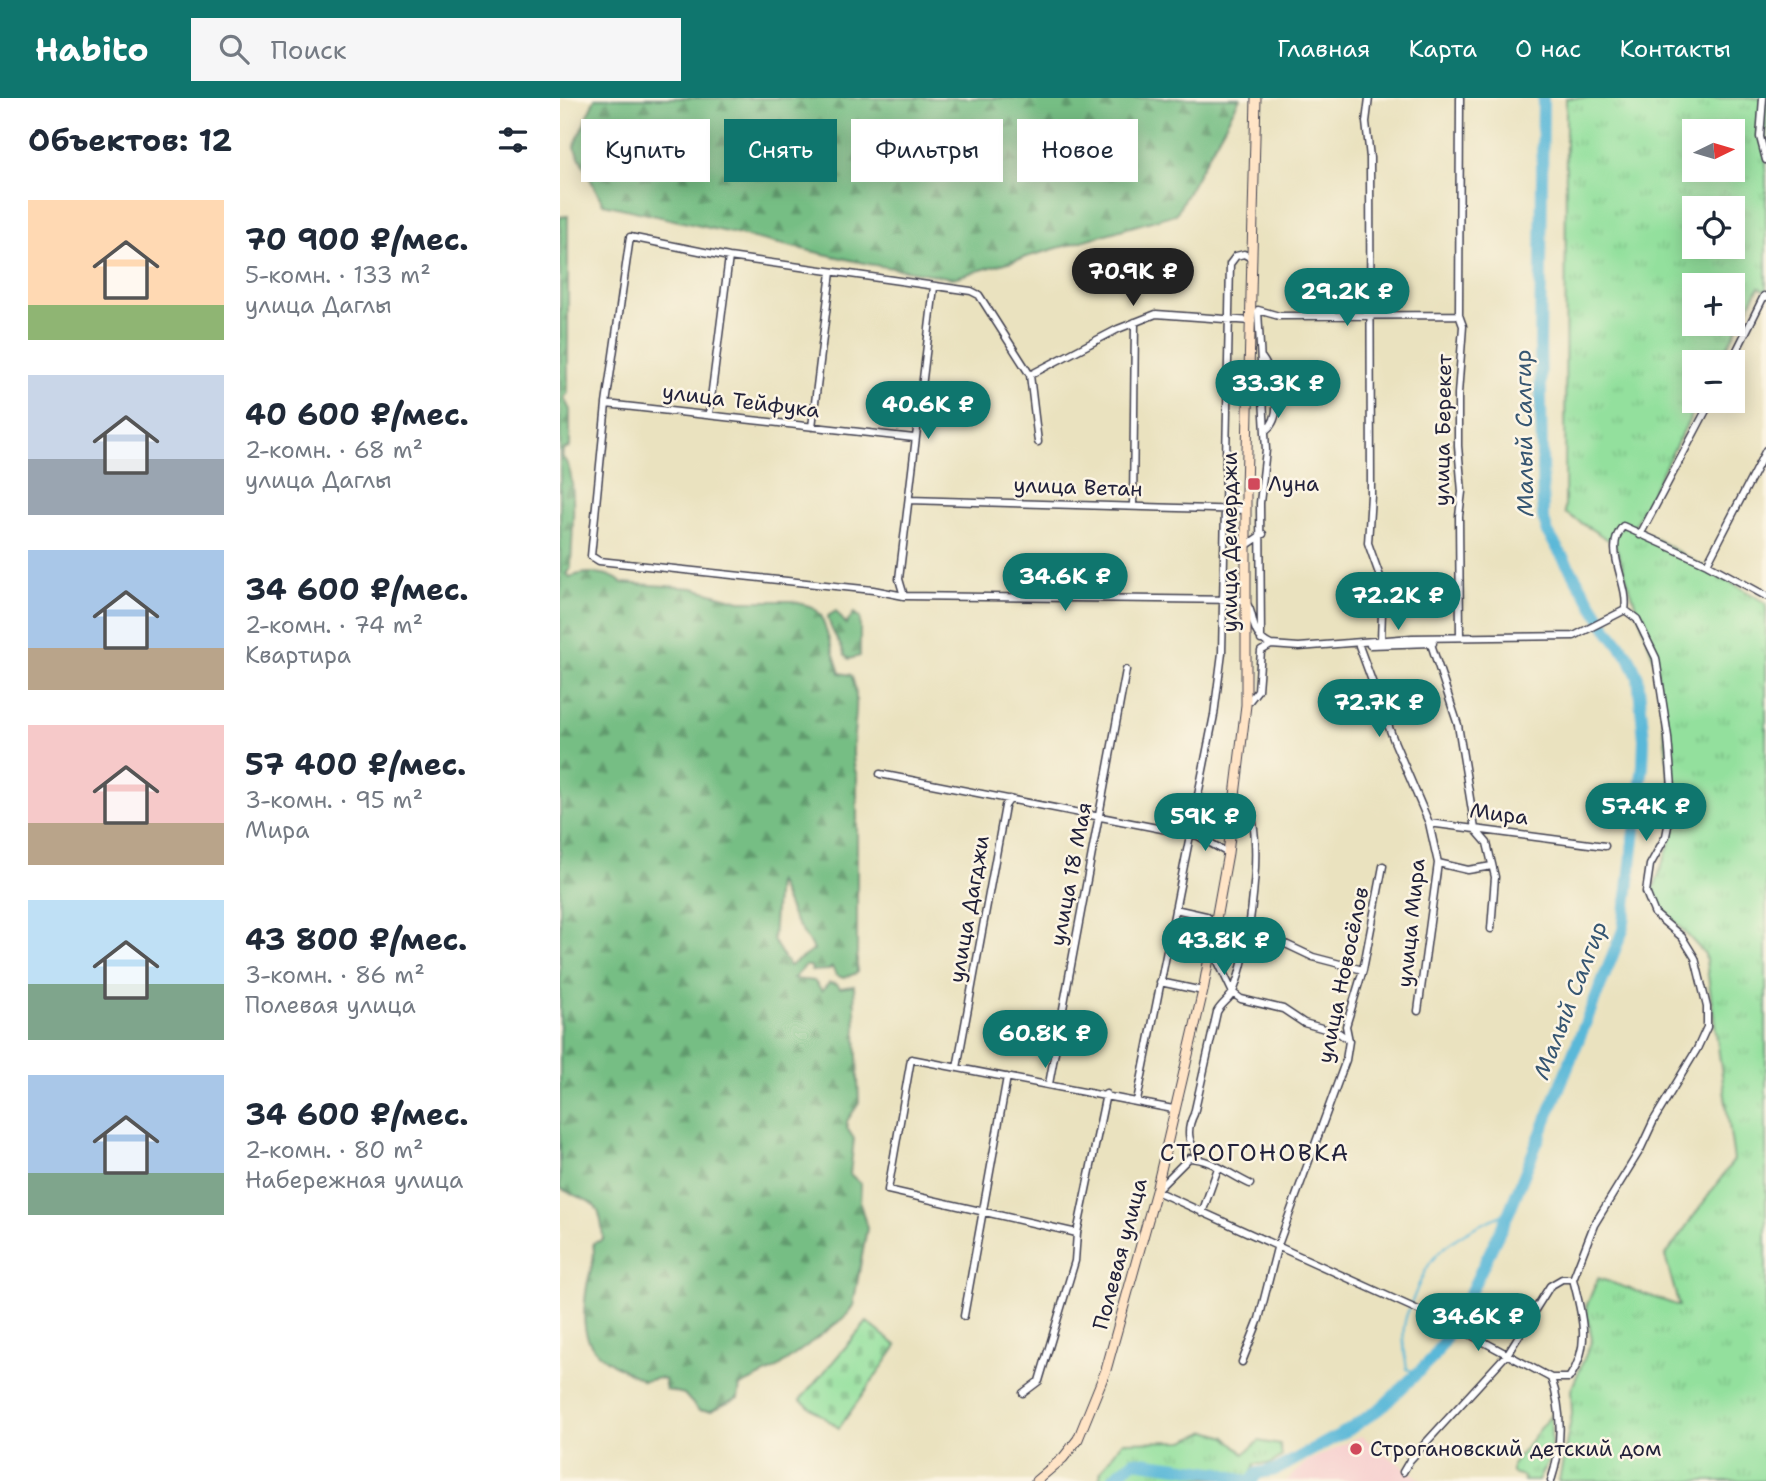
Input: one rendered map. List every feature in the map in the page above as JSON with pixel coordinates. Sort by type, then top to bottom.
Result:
[{"type":"main road","name":"улица Демерджи","points":[[1248,651],[1246,510],[1252,321],[1255,307],[1251,258],[1256,98]]},
{"type":"main road","name":"Полевая улица","points":[[1036,1481],[1063,1458],[1078,1439],[1106,1370],[1156,1191],[1216,924],[1235,807],[1246,705],[1248,651]]},
{"type":"street","points":[[1369,98],[1366,122],[1370,158],[1368,543],[1382,585],[1381,640]]},
{"type":"street","name":"улица Берекет","points":[[1460,98],[1459,315],[1463,326],[1458,394],[1458,446],[1462,492],[1459,516],[1460,637]]},
{"type":"street","points":[[1763,98],[1760,136],[1766,160]]},
{"type":"street","points":[[1038,442],[1030,375],[979,295],[971,291],[880,276],[831,272],[729,257],[630,237],[606,404],[590,550],[593,559],[873,590],[904,596],[1226,600],[1247,603],[1256,634],[1271,645],[1430,644],[1443,638]]},
{"type":"street","points":[[1137,1101],[1214,715],[1226,600],[1224,508],[1230,264],[1236,256],[1244,254],[1251,258]]},
{"type":"street","points":[[709,414],[729,257]]},
{"type":"street","points":[[812,427],[831,272]]},
{"type":"street","points":[[904,596],[899,579],[934,287]]},
{"type":"street","points":[[1737,350],[1764,296],[1766,297]]},
{"type":"street","points":[[1246,705],[1258,690],[1262,651],[1263,534],[1260,503],[1266,430],[1262,410],[1261,356],[1255,307],[1279,316],[1459,315]]},
{"type":"street","points":[[1030,375],[1156,314],[1252,321]]},
{"type":"street","points":[[1133,506],[1135,322]]},
{"type":"street","points":[[1261,356],[1272,372],[1275,390],[1274,418],[1266,430]]},
{"type":"street","name":"улица Тейфука","points":[[606,404],[914,438]]},
{"type":"street","points":[[1640,535],[1705,413]]},
{"type":"street","points":[[1707,564],[1766,450]]},
{"type":"street","name":"улица Ветан","points":[[909,500],[1246,510]]},
{"type":"street","points":[[1625,610],[1627,599],[1615,553],[1617,533],[1623,526],[1707,564],[1766,596]]},
{"type":"street","points":[[1247,545],[1263,534]]},
{"type":"street","points":[[1358,643],[1460,637],[1574,636],[1625,610]]},
{"type":"street","points":[[1251,1184],[1199,1158],[1189,1158],[1180,1164],[1156,1191],[1460,1329],[1551,1378],[1569,1378],[1577,1367],[1586,1338],[1573,1279],[1594,1224],[1691,1061],[1707,1027],[1707,1007],[1695,958],[1682,937],[1655,914],[1646,892],[1650,865],[1666,836],[1673,800],[1656,658],[1637,619],[1625,610]]},
{"type":"street","name":"улица Мира","points":[[1358,643],[1394,741],[1429,823],[1438,863],[1418,1011]]},
{"type":"street","points":[[1430,644],[1458,724],[1475,829],[1487,843],[1495,877],[1491,929]]},
{"type":"street","points":[[1262,651],[1271,645]]},
{"type":"street","name":"улица 18 Мая","points":[[1049,1084],[1126,670]]},
{"type":"street","points":[[880,775],[1207,839],[1228,853]]},
{"type":"street","points":[[1196,797],[1235,807],[1253,822],[1257,848],[1251,918],[1246,932],[1244,959],[1233,993],[1222,1002],[1217,1012],[1187,1132],[1199,1158]]},
{"type":"street","name":"улица Дагджи","points":[[957,1068],[1005,806],[1010,799]]},
{"type":"street","name":"Мира","points":[[1429,823],[1605,846]]},
{"type":"street","points":[[1438,863],[1468,870],[1492,866]]},
{"type":"street","name":"улица Новосёлов","points":[[1242,1362],[1259,1319],[1277,1248],[1346,1060],[1349,1041],[1346,1026],[1363,970],[1383,866]]},
{"type":"street","points":[[1175,909],[1206,916],[1216,924],[1275,939],[1313,957],[1363,970]]},
{"type":"street","points":[[1211,947],[1233,993],[1241,999],[1283,1009],[1304,1023],[1339,1033],[1349,1041]]},
{"type":"street","points":[[1160,982],[1203,991]]},
{"type":"street","points":[[1339,1033],[1346,1026]]},
{"type":"street","points":[[1077,1233],[888,1190],[911,1059],[1106,1094],[1173,1109]]},
{"type":"street","points":[[1183,1069],[1200,1077]]},
{"type":"street","points":[[964,1316],[1007,1077]]},
{"type":"street","points":[[1023,1393],[1039,1381],[1075,1261],[1077,1233],[1106,1094]]},
{"type":"street","points":[[1202,1213],[1218,1168]]},
{"type":"street","points":[[1403,1472],[1508,1353],[1550,1286],[1562,1279],[1573,1279]]},
{"type":"street","points":[[1551,1378],[1559,1399],[1559,1457],[1551,1481]]},
{"type":"shaded area","name":"Строгановский детский дом","points":[[1361,1436],[1423,1481],[1286,1481],[1306,1462]]},
{"type":"green space","points":[[595,98],[1240,98],[1176,214],[953,278],[868,264],[603,204],[592,182],[710,182],[710,119],[586,119]]},
{"type":"green space","points":[[1566,98],[1766,98],[1766,291],[1759,287],[1745,313],[1745,273],[1682,273],[1682,336],[1733,336],[1725,350],[1682,350],[1682,413],[1693,413],[1634,526],[1766,603],[1766,1481],[1559,1481],[1572,1414],[1571,1390],[1592,1340],[1586,1307],[1598,1278],[1679,1306],[1665,1256],[1734,1160],[1705,954],[1651,896],[1675,828],[1657,669],[1615,544],[1565,513]]},
{"type":"green space","points":[[581,131],[581,161],[574,147]]},
{"type":"green space","points":[[568,216],[568,393],[564,398],[570,410],[570,447],[563,450],[562,457],[568,465],[573,492],[571,568],[566,574],[570,577],[597,573],[611,576],[622,583],[693,588],[740,601],[791,601],[813,607],[821,615],[840,673],[851,675],[855,687],[853,752],[857,776],[857,973],[843,978],[836,975],[832,967],[828,970],[812,971],[811,966],[805,966],[793,979],[814,981],[822,991],[829,983],[840,988],[854,986],[859,1103],[847,1121],[847,1128],[854,1139],[850,1174],[861,1184],[860,1203],[867,1228],[853,1306],[846,1316],[776,1369],[740,1386],[738,1398],[711,1411],[699,1411],[684,1394],[666,1390],[664,1380],[659,1378],[644,1381],[612,1364],[593,1347],[587,1337],[584,1307],[593,1259],[593,1243],[603,1240],[600,1216],[593,1204],[560,1188],[560,217]],"holes":[[[777,880],[792,916],[814,950],[789,966],[773,940]]]},
{"type":"green space","points":[[836,611],[846,624],[854,613],[860,618],[860,656],[849,659],[845,656],[829,622],[828,616]]},
{"type":"green space","points":[[867,1322],[897,1346],[839,1428],[800,1400]]},
{"type":"green space","points":[[1551,1415],[1551,1455],[1538,1481],[1524,1481],[1523,1476],[1512,1473],[1512,1465]]},
{"type":"green space","points":[[1207,1431],[1226,1437],[1244,1454],[1259,1441],[1280,1445],[1282,1456],[1271,1464],[1255,1464],[1248,1481],[1215,1478],[1099,1481],[1101,1471],[1122,1442],[1184,1441]]},
{"type":"waterway","name":"Малый Салгир","points":[[1251,1481],[1258,1473],[1276,1470],[1350,1429],[1382,1407],[1433,1358],[1460,1314],[1509,1212],[1623,930],[1643,765],[1644,739],[1638,677],[1629,657],[1606,627],[1548,533],[1543,517],[1540,343],[1543,98]]},
{"type":"waterway","points":[[1411,1304],[1425,1272],[1443,1249],[1475,1227],[1509,1212]]},
{"type":"waterway","points":[[1409,1309],[1404,1331],[1407,1369],[1418,1373]]},
{"type":"waterway","name":"Малый Салгир","points":[[1114,1481],[1114,1477],[1134,1461],[1220,1473],[1244,1481]]},
{"type":"place","name":"Луна","points":[[1254,484]]},
{"type":"place","name":"Строгановский детский дом","points":[[1356,1449]]},
{"type":"district","name":"СТРОГОНОВКА","points":[[1255,1153]]}]
